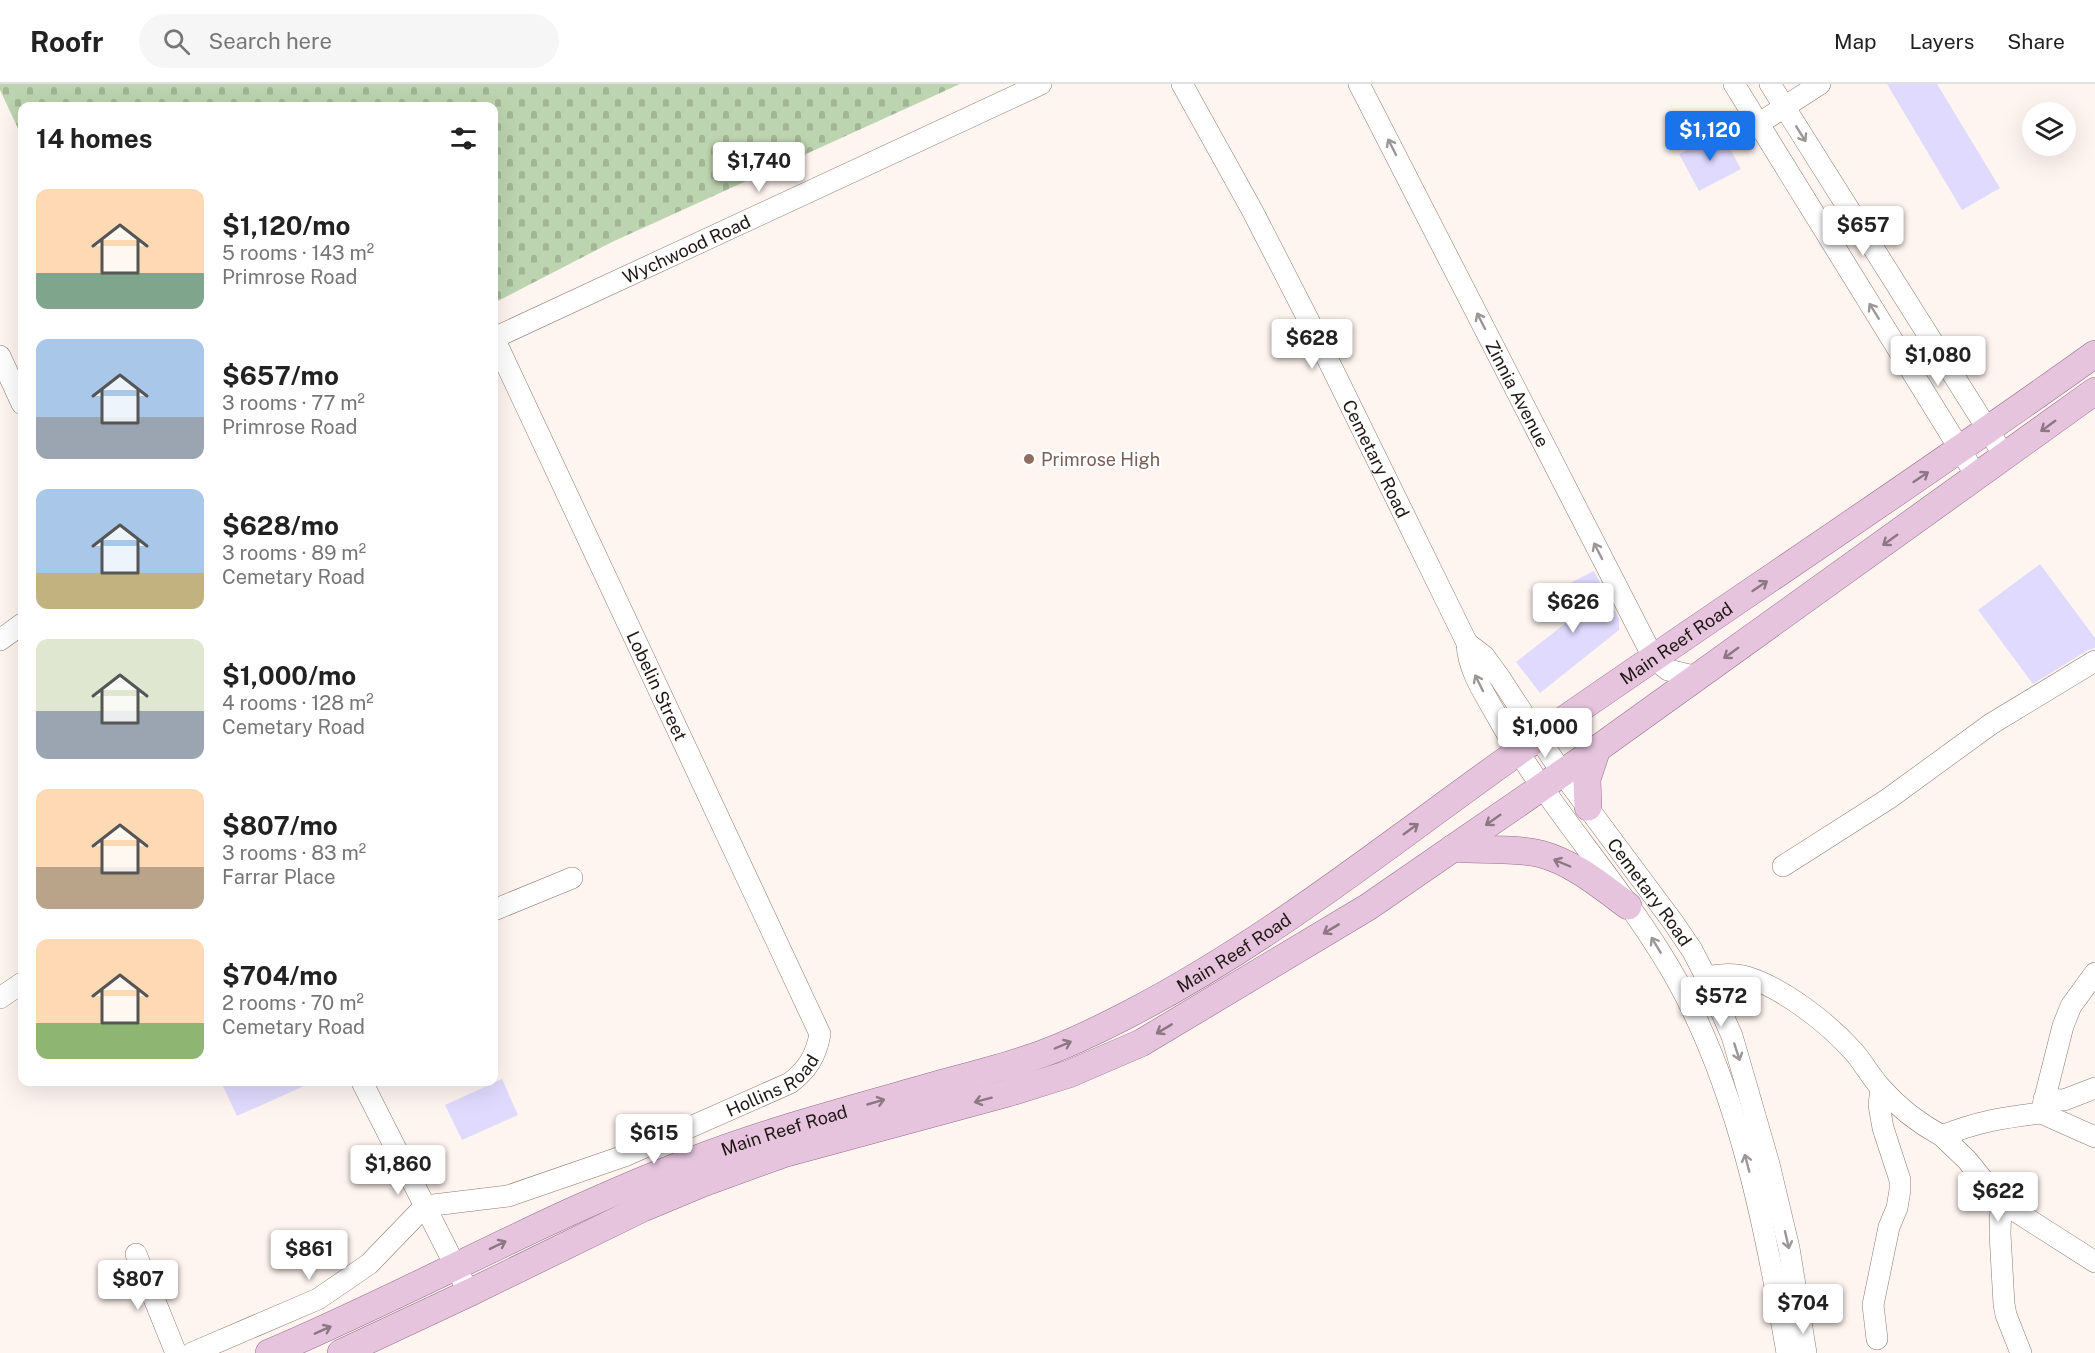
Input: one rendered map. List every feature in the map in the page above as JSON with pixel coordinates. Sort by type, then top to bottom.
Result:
[{"type":"main road","name":"Main Reef Road","points":[[269,1353],[323,1330],[563,1214],[692,1161],[821,1117],[1037,1056],[1090,1034],[1134,1012],[1212,967],[1347,876],[1528,745],[1988,431],[2095,354]]},
{"type":"main road","name":"Main Reef Road","points":[[340,1353],[642,1208],[713,1179],[783,1154],[1069,1074],[1141,1043],[1368,907],[1597,750],[2095,391]]},
{"type":"main road","points":[[1588,807],[1587,780],[1597,750]]},
{"type":"main road","points":[[1453,848],[1540,854],[1565,863],[1590,877],[1629,906]]},
{"type":"main road","points":[[1379,853],[1400,885]]},
{"type":"street","name":"Wychwood Road","points":[[498,336],[1041,84]]},
{"type":"street","name":"Cemetary Road","points":[[1182,84],[1252,210],[1303,309],[1467,643],[1476,648],[1490,663],[1528,745],[1680,986],[1726,1092],[1748,1167],[1787,1353]]},
{"type":"street","name":"Zinnia Avenue","points":[[1359,84],[1654,659]]},
{"type":"street","points":[[1734,84],[1977,477]]},
{"type":"street","points":[[1770,84],[2005,457]]},
{"type":"street","points":[[1758,124],[1820,84]]},
{"type":"street","name":"Lobelin Street","points":[[498,347],[820,1034]]},
{"type":"street","points":[[0,356],[18,395]]},
{"type":"street","points":[[1915,377],[1944,362]]},
{"type":"street","points":[[0,640],[18,627]]},
{"type":"street","points":[[1654,659],[1668,670],[1698,677]]},
{"type":"street","points":[[1783,866],[1888,799],[1991,724],[2095,661]]},
{"type":"street","name":"Cemetary Road","points":[[1551,780],[1588,807],[1673,922],[1692,950],[1706,977],[1732,1036],[1769,1164],[1789,1248],[1806,1353]]},
{"type":"street","points":[[498,908],[572,878]]},
{"type":"street","points":[[2043,1106],[2063,1026],[2071,1006],[2095,973]]},
{"type":"street","points":[[1706,977],[1721,974],[1747,977],[1786,996],[1822,1022],[1852,1050],[1881,1088],[1925,1127],[1942,1136],[1966,1160],[2001,1202],[2095,1262]]},
{"type":"street","points":[[0,998],[18,986]]},
{"type":"street","name":"Hollins Road","points":[[425,1206],[508,1196],[627,1155],[769,1094],[804,1073],[818,1050],[820,1034]]},
{"type":"street","points":[[364,1086],[469,1293]]},
{"type":"street","points":[[1877,1339],[1873,1305],[1889,1227],[1897,1208],[1900,1190],[1898,1171],[1883,1128],[1880,1105],[1881,1088]]},
{"type":"street","points":[[1942,1136],[1967,1125],[2064,1100],[2095,1088]]},
{"type":"street","points":[[2043,1106],[2095,1137]]},
{"type":"street","points":[[2001,1202],[2000,1234],[2004,1304],[2006,1316],[2021,1353]]},
{"type":"street","points":[[192,1353],[318,1299],[369,1264],[425,1206]]},
{"type":"street","points":[[136,1254],[176,1353]]},
{"type":"green space","points":[[0,84],[960,84],[612,242],[498,301],[498,102],[18,102],[18,128],[0,90]]},
{"type":"building","points":[[1887,84],[1937,84],[2000,188],[1962,210]]},
{"type":"building","points":[[1721,132],[1741,169],[1699,191],[1679,154]]},
{"type":"building","points":[[2040,564],[2095,638],[2095,648],[2033,684],[1978,610]]},
{"type":"building","points":[[1594,571],[1619,619],[1619,630],[1540,693],[1516,662],[1576,615],[1562,587]]},
{"type":"building","points":[[502,1079],[518,1115],[462,1140],[445,1105],[487,1086],[498,1086],[498,1081]]},
{"type":"building","points":[[223,1086],[304,1086],[237,1116]]},
{"type":"place","name":"Primrose High","points":[[1029,459]]}]
